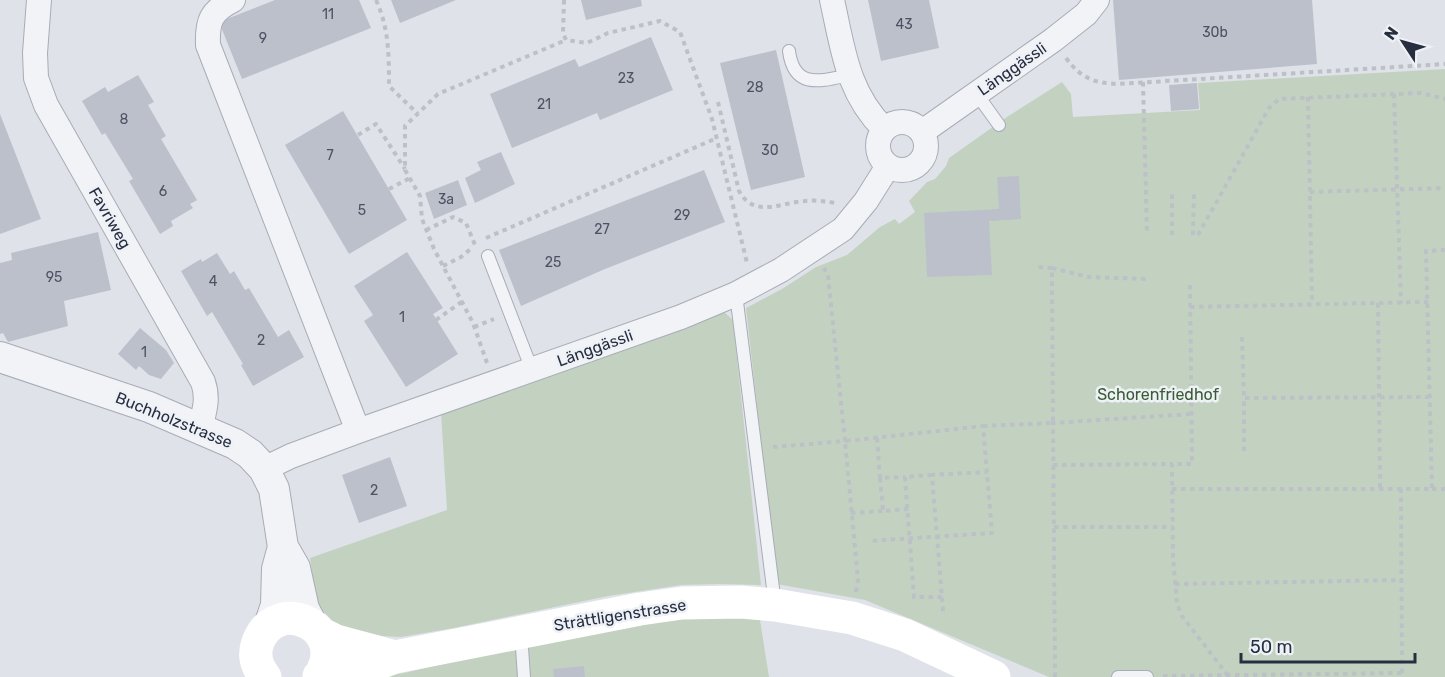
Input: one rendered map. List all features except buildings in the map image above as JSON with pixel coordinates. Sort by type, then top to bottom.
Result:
[{"type":"main road","name":"Strättligenstrasse","points":[[319,677],[361,670],[395,657],[614,613],[682,603],[741,602],[775,605],[852,618],[905,635],[994,677]]},
{"type":"main road","name":"Strättligenstrasse","points":[[269,626],[290,618],[301,620],[343,644],[395,657]]},
{"type":"main road","points":[[255,671],[257,646],[261,635],[269,626]]},
{"type":"main road","points":[[317,629],[326,645],[327,656],[325,667],[319,677]]},
{"type":"street","name":"Favriweg","points":[[39,0],[35,53],[36,78],[46,105],[203,382],[207,392],[200,429]]},
{"type":"street","points":[[233,0],[223,5],[212,16],[209,24],[208,45],[358,431]]},
{"type":"street","points":[[832,0],[849,75],[872,118],[884,129]]},
{"type":"street","name":"Länggässli","points":[[922,132],[1053,40],[1086,14],[1097,0]]},
{"type":"street","points":[[899,121],[907,122],[915,125],[922,132],[926,147],[919,163],[904,170],[896,170],[882,160],[878,153],[879,136],[890,124],[899,121]]},
{"type":"street","name":"Länggässli","points":[[264,469],[291,456],[358,431],[681,317],[744,289],[813,250],[843,229],[857,214],[888,166]]},
{"type":"street","name":"Buchholzstrasse","points":[[0,357],[148,407],[244,449],[264,469],[274,489],[283,547],[295,568],[304,609],[317,629]]},
{"type":"street","name":"Buchholzstrasse","points":[[269,626],[276,605],[277,569],[283,547]]},
{"type":"lane","points":[[789,51],[792,64],[804,79],[811,81],[849,75]]},
{"type":"lane","points":[[976,93],[999,125]]},
{"type":"lane","points":[[488,256],[532,370]]},
{"type":"lane","points":[[744,289],[755,449],[775,605]]},
{"type":"lane","points":[[521,632],[524,677]]},
{"type":"lane","points":[[1118,677],[1147,676]]},
{"type":"path","points":[[376,0],[383,15],[389,50],[389,87],[418,114]]},
{"type":"path","points":[[564,0],[563,33],[566,40]]},
{"type":"path","points":[[405,170],[405,126],[438,94],[566,40],[587,43],[608,33],[660,21],[680,32],[712,119],[744,289]]},
{"type":"path","points":[[1053,40],[1074,68],[1085,77],[1099,83],[1445,64]]},
{"type":"path","points":[[1143,82],[1147,234]]},
{"type":"path","points":[[1394,94],[1401,303]]},
{"type":"path","points":[[1194,191],[1196,235],[1269,108],[1279,99],[1431,94],[1445,99]]},
{"type":"path","points":[[1308,97],[1312,304]]},
{"type":"path","points":[[718,102],[740,190],[745,198],[762,207],[770,208],[806,201],[835,203],[857,214]]},
{"type":"path","points":[[358,135],[376,124],[420,196],[422,219],[426,230],[473,323],[495,384]]},
{"type":"path","points":[[443,266],[461,257],[481,240],[717,138]]},
{"type":"path","points":[[389,189],[410,178]]},
{"type":"path","points":[[1310,192],[1445,188]]},
{"type":"path","points":[[1172,191],[1172,235]]},
{"type":"path","points":[[994,209],[995,221]]},
{"type":"path","points":[[426,230],[453,217],[466,223],[475,245]]},
{"type":"path","points":[[813,250],[828,276],[858,579],[852,618]]},
{"type":"path","points":[[1432,489],[1426,251],[1445,250]]},
{"type":"path","points":[[1037,267],[1052,268],[1088,277],[1146,279]]},
{"type":"path","points":[[1052,268],[1055,677]]},
{"type":"path","points":[[1053,465],[1192,464],[1190,285]]},
{"type":"path","points":[[436,320],[463,301]]},
{"type":"path","points":[[1190,307],[1428,302]]},
{"type":"path","points":[[1378,303],[1380,489]]},
{"type":"path","points":[[1242,337],[1244,451]]},
{"type":"path","points":[[1244,398],[1430,397]]},
{"type":"path","points":[[755,449],[983,426],[1191,414]]},
{"type":"path","points":[[868,541],[992,533],[983,426]]},
{"type":"path","points":[[877,438],[883,511]]},
{"type":"path","points":[[1172,464],[1175,595],[1182,616],[1228,676]]},
{"type":"path","points":[[880,478],[987,472]]},
{"type":"path","points":[[932,475],[944,611]]},
{"type":"path","points":[[905,477],[914,597],[942,597]]},
{"type":"path","points":[[1172,489],[1445,489]]},
{"type":"path","points":[[1147,676],[1402,675],[1401,489]]},
{"type":"path","points":[[851,513],[908,509]]},
{"type":"path","points":[[1054,527],[1173,527]]},
{"type":"path","points":[[1174,584],[1403,579]]},
{"type":"green space","name":"Schorenfriedhof","points":[[1445,69],[1445,677],[1049,677],[865,600],[777,584],[746,308],[816,267],[847,255],[880,227],[895,219],[899,224],[915,212],[909,201],[927,182],[935,179],[946,166],[949,158],[1062,82],[1071,94],[1073,117],[1200,110],[1198,83]]},
{"type":"green space","points":[[724,312],[733,320],[761,585],[681,585],[608,596],[401,637],[382,636],[336,625],[318,604],[310,558],[447,510],[441,413]]},
{"type":"green space","points":[[708,614],[760,620],[769,677],[374,677],[404,673],[514,647]]}]
